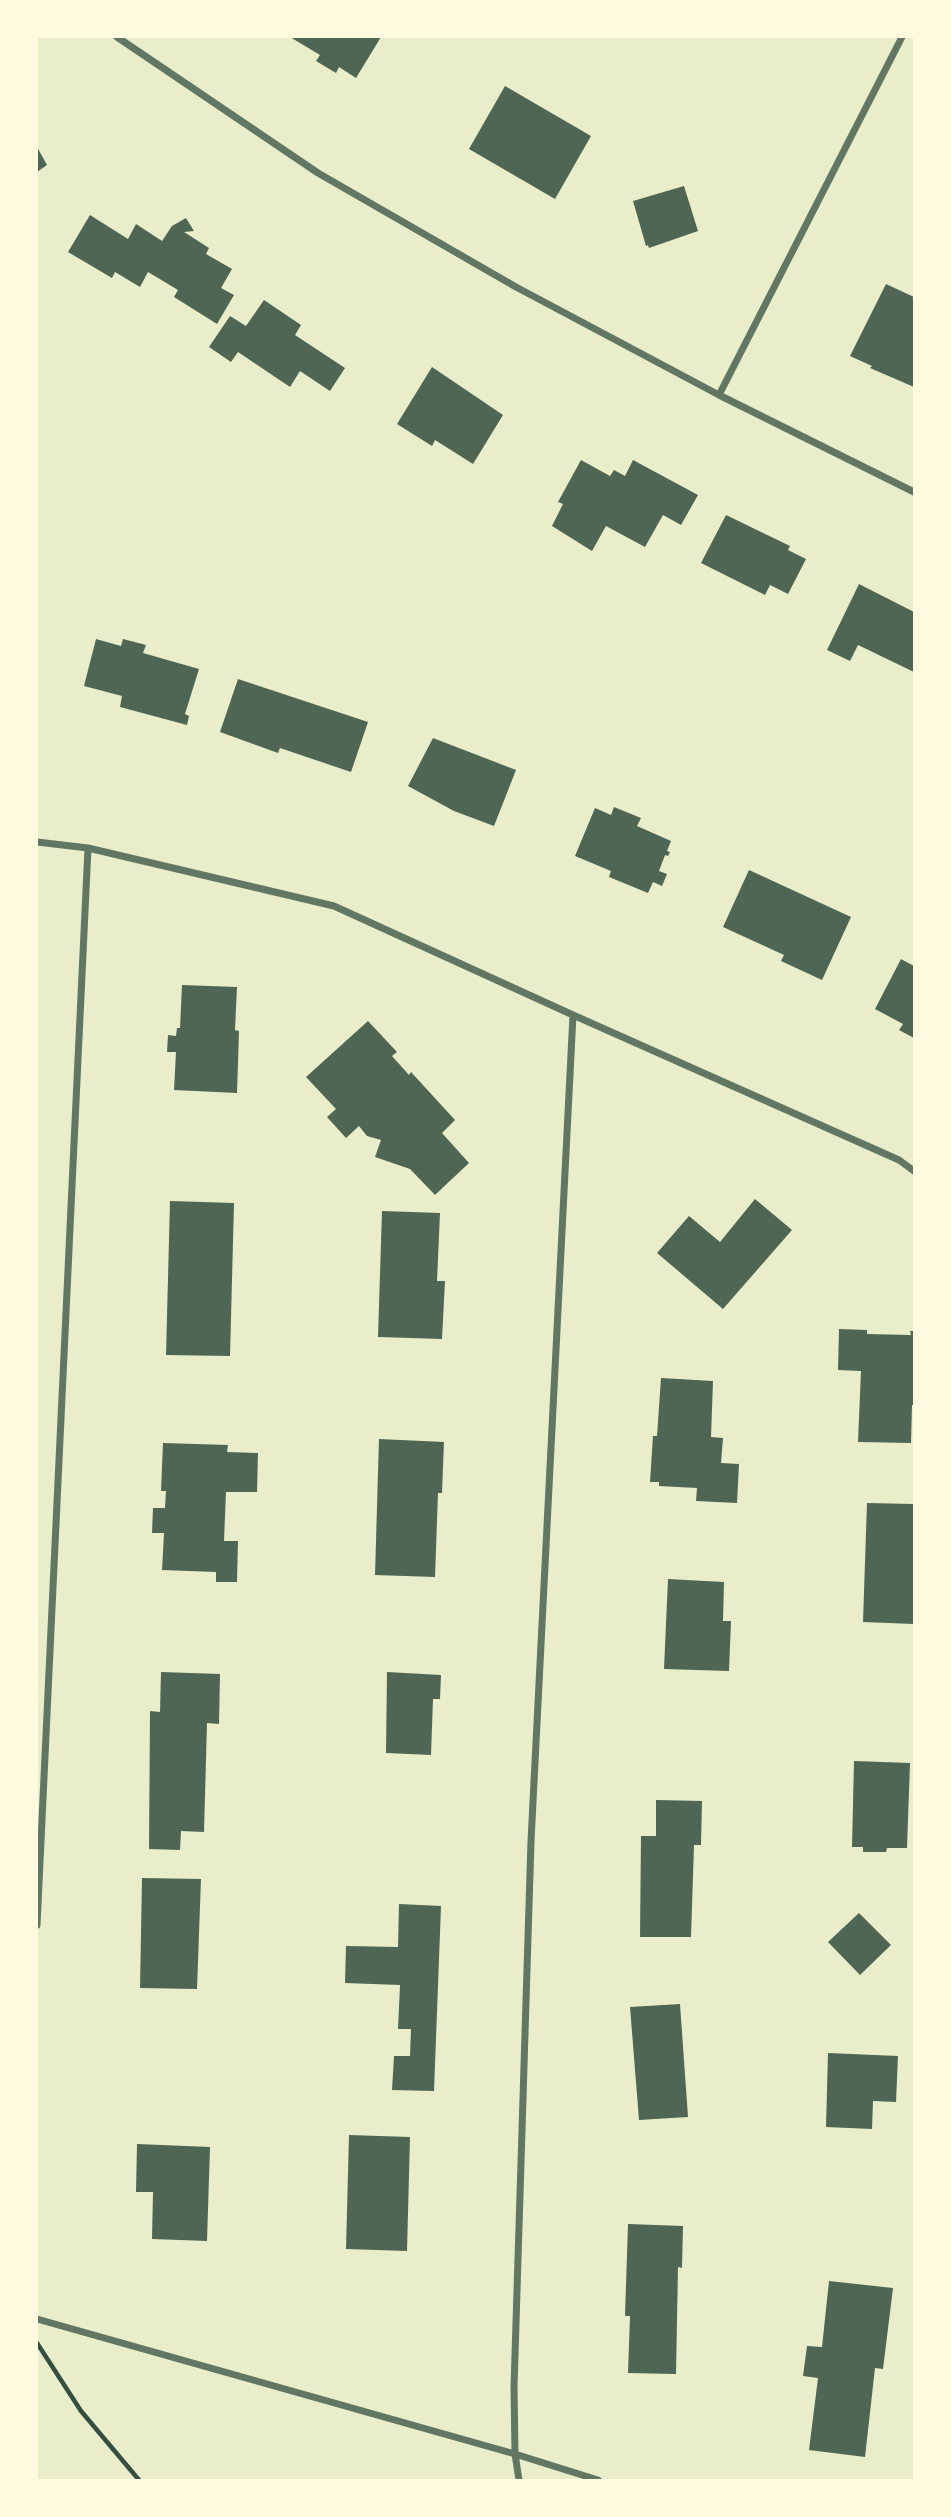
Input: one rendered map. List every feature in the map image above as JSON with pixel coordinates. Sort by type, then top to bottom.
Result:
[{"type":"street","points":[[117,37],[318,173],[516,287],[719,395],[914,492]]},
{"type":"street","points":[[719,395],[902,37]]},
{"type":"street","points":[[37,842],[88,848],[334,906],[900,1160],[914,1171]]},
{"type":"street","points":[[37,1925],[88,848]]},
{"type":"street","points":[[519,2480],[515,2454],[514,2374],[531,1840],[573,1015]]},
{"type":"street","points":[[37,2319],[598,2480]]},
{"type":"path","points":[[37,2343],[81,2411],[139,2480]]},
{"type":"building","points":[[290,37],[381,37],[356,78],[339,67],[336,73],[316,61],[320,55]]},
{"type":"building","points":[[505,86],[591,136],[555,199],[469,149]]},
{"type":"building","points":[[37,147],[47,165],[37,172]]},
{"type":"building","points":[[684,186],[698,231],[649,248],[646,246],[633,201]]},
{"type":"building","points":[[90,215],[128,239],[136,224],[162,241],[172,226],[186,218],[194,231],[184,232],[209,248],[206,254],[232,269],[221,288],[234,295],[217,324],[174,297],[178,290],[148,272],[140,287],[115,272],[112,278],[68,252]]},
{"type":"building","points":[[886,284],[914,297],[914,387],[850,356]]},
{"type":"building","points":[[264,300],[301,325],[295,335],[345,368],[330,391],[300,371],[290,387],[238,352],[231,362],[209,347],[230,316],[246,326]]},
{"type":"building","points":[[432,367],[503,415],[473,464],[435,440],[432,446],[397,424]]},
{"type":"building","points":[[581,460],[610,476],[614,470],[625,476],[633,460],[698,495],[681,525],[663,515],[645,547],[606,526],[592,551],[552,526],[563,504],[558,502]]},
{"type":"building","points":[[726,515],[790,546],[788,550],[806,559],[788,594],[770,585],[765,595],[701,563]]},
{"type":"building","points":[[859,584],[914,612],[914,672],[858,645],[850,661],[827,650]]},
{"type":"building","points":[[96,639],[121,646],[123,639],[146,645],[143,653],[199,669],[185,714],[189,716],[187,725],[120,707],[122,696],[84,686]]},
{"type":"building","points":[[238,679],[368,722],[351,772],[280,748],[278,753],[220,732]]},
{"type":"building","points":[[433,738],[516,770],[494,826],[454,811],[408,786]]},
{"type":"building","points":[[614,807],[641,818],[637,826],[671,841],[667,851],[670,852],[668,856],[665,855],[659,871],[667,874],[662,886],[653,882],[648,893],[609,877],[611,871],[575,856],[595,808],[611,815]]},
{"type":"building","points":[[749,870],[851,917],[822,980],[781,961],[784,955],[723,927]]},
{"type":"building","points":[[901,959],[914,966],[914,1038],[899,1030],[903,1024],[875,1009]]},
{"type":"building","points":[[182,985],[237,987],[237,1093],[174,1090],[176,1052],[167,1052],[168,1035],[176,1036],[177,1028],[180,1028]]},
{"type":"building","points":[[368,1021],[397,1052],[392,1056],[409,1075],[411,1072],[455,1120],[442,1133],[469,1163],[435,1195],[410,1169],[375,1157],[381,1140],[367,1136],[359,1126],[346,1138],[327,1117],[336,1109],[306,1077]]},
{"type":"building","points":[[755,1199],[792,1230],[723,1309],[657,1253],[689,1216],[720,1242]]},
{"type":"building","points":[[170,1201],[234,1203],[230,1356],[166,1355]]},
{"type":"building","points":[[382,1211],[440,1213],[437,1281],[445,1281],[442,1339],[378,1337]]},
{"type":"building","points":[[839,1329],[867,1330],[867,1334],[911,1335],[910,1331],[914,1331],[911,1443],[858,1442],[861,1371],[838,1370]]},
{"type":"building","points":[[661,1378],[713,1381],[711,1437],[723,1438],[721,1463],[739,1464],[737,1503],[696,1501],[697,1488],[659,1486],[659,1482],[650,1482],[653,1436],[657,1436]]},
{"type":"building","points":[[379,1439],[444,1442],[442,1493],[438,1493],[435,1577],[375,1575]]},
{"type":"building","points":[[163,1443],[228,1445],[227,1452],[258,1453],[257,1492],[226,1492],[224,1541],[238,1541],[237,1582],[216,1582],[216,1572],[162,1570],[164,1533],[152,1533],[153,1508],[165,1508],[166,1491],[161,1491]]},
{"type":"building","points":[[867,1503],[914,1504],[914,1624],[863,1622]]},
{"type":"building","points":[[668,1579],[724,1582],[723,1621],[731,1621],[729,1671],[664,1669]]},
{"type":"building","points":[[161,1672],[220,1674],[219,1724],[207,1723],[204,1832],[181,1831],[180,1850],[149,1849],[150,1711],[160,1712]]},
{"type":"building","points":[[387,1672],[441,1675],[440,1699],[433,1699],[431,1755],[386,1753]]},
{"type":"building","points":[[854,1761],[910,1763],[907,1848],[863,1852],[863,1847],[852,1847]]},
{"type":"building","points":[[656,1800],[702,1801],[701,1845],[694,1845],[691,1937],[640,1937],[641,1836],[656,1836]]},
{"type":"building","points":[[142,1878],[201,1879],[197,1989],[140,1988]]},
{"type":"building","points":[[399,1904],[441,1906],[434,2091],[392,2090],[394,2056],[410,2056],[411,2029],[398,2029],[400,1985],[345,1983],[346,1946],[398,1947]]},
{"type":"building","points":[[859,1913],[891,1945],[860,1975],[828,1942]]},
{"type":"building","points":[[680,2004],[688,2117],[639,2120],[630,2007]]},
{"type":"building","points":[[828,2053],[898,2056],[896,2102],[873,2101],[872,2129],[826,2127]]},
{"type":"building","points":[[349,2135],[410,2137],[407,2251],[346,2249]]},
{"type":"building","points":[[137,2144],[210,2147],[207,2241],[152,2239],[153,2192],[136,2192]]},
{"type":"building","points":[[628,2224],[683,2226],[682,2268],[678,2267],[676,2374],[628,2373],[630,2316],[625,2316]]},
{"type":"building","points":[[829,2281],[893,2288],[883,2369],[875,2368],[865,2457],[809,2450],[818,2378],[803,2376],[807,2346],[822,2347]]}]
